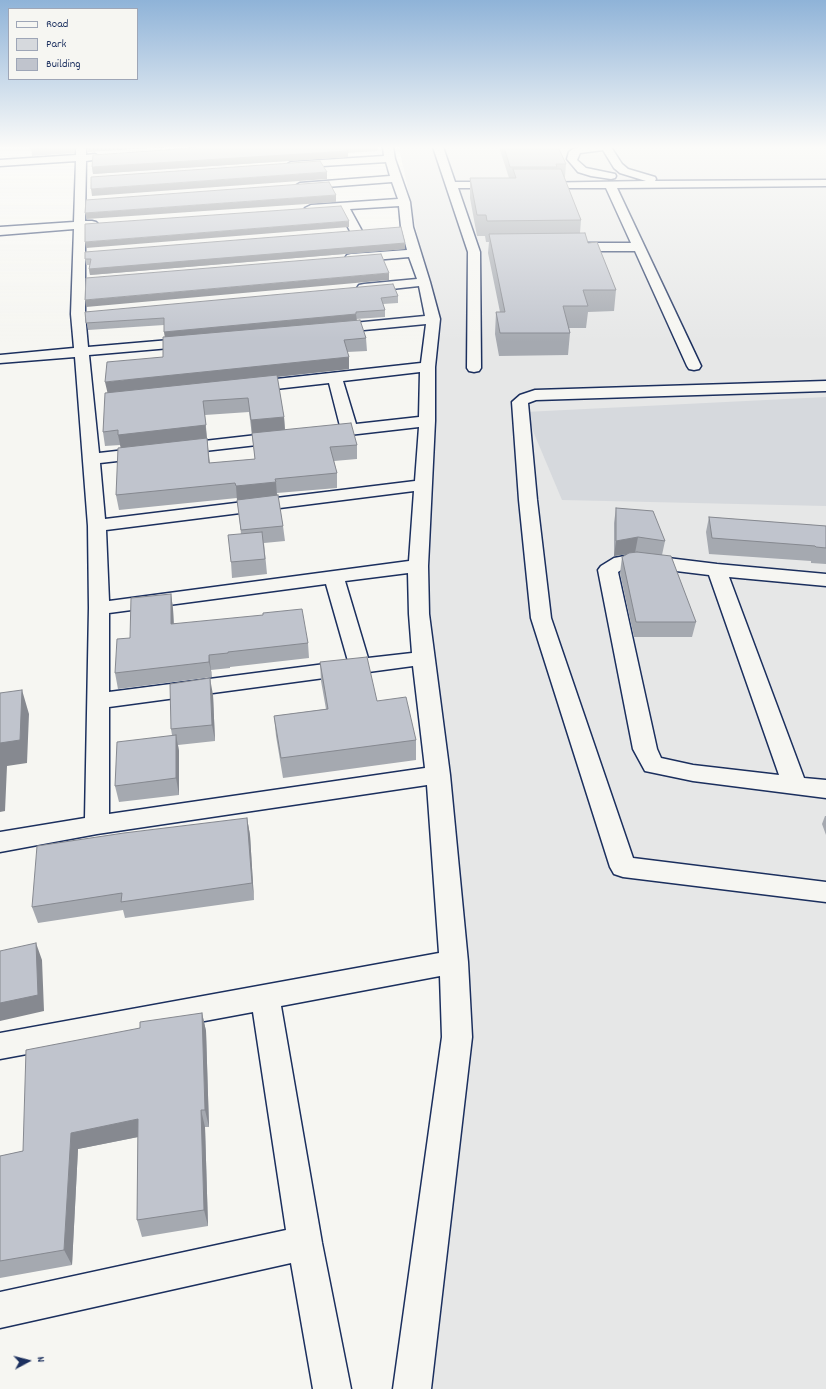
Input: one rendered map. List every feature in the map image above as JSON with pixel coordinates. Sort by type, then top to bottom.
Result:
[{"type":"street","points":[[81,212],[78,225],[86,254],[86,313],[81,352],[94,402],[92,459],[97,526],[99,608],[97,825]]},
{"type":"street","points":[[346,212],[356,231]]},
{"type":"street","points":[[402,212],[400,228],[414,253],[424,282],[433,319],[428,367],[427,420],[418,566],[423,658],[438,775],[454,962],[457,1037],[412,1389]]},
{"type":"street","points":[[461,212],[473,248],[474,368]]},
{"type":"street","points":[[623,212],[694,366]]},
{"type":"street","points":[[0,231],[102,224]]},
{"type":"street","points":[[340,232],[371,230]]},
{"type":"street","points":[[580,260],[594,256],[608,247]]},
{"type":"street","points":[[553,248],[639,247]]},
{"type":"street","points":[[473,248],[486,248]]},
{"type":"street","points":[[340,259],[414,253]]},
{"type":"street","points":[[356,258],[366,277]]},
{"type":"street","points":[[366,277],[424,282]]},
{"type":"street","points":[[355,289],[366,277]]},
{"type":"street","points":[[316,330],[433,319]]},
{"type":"street","points":[[0,360],[206,341]]},
{"type":"street","points":[[234,388],[428,367]]},
{"type":"street","points":[[335,378],[349,430]]},
{"type":"street","points":[[826,386],[535,395],[525,398],[520,402],[528,500],[541,618],[623,867],[826,892]]},
{"type":"street","points":[[92,459],[427,420]]},
{"type":"street","points":[[97,526],[423,485]]},
{"type":"street","points":[[826,580],[717,570],[635,560],[621,562],[608,570],[645,749],[653,765],[692,773],[826,789]]},
{"type":"street","points":[[99,608],[418,566]]},
{"type":"street","points":[[717,570],[795,786]]},
{"type":"street","points":[[334,577],[360,666]]},
{"type":"street","points":[[98,701],[423,658]]},
{"type":"street","points":[[0,842],[97,825],[438,775]]},
{"type":"street","points":[[0,1046],[454,962]]},
{"type":"street","points":[[265,997],[305,1244],[332,1389]]},
{"type":"street","points":[[0,1310],[305,1244]]},
{"type":"shaded area","points":[[412,212],[826,212],[826,1389],[432,1389],[473,1033],[413,606],[433,311]]},
{"type":"green space","points":[[826,397],[826,506],[562,500],[525,412]]},
{"type":"building","points":[[258,212],[344,212],[349,221],[85,242],[85,224]]},
{"type":"building","points":[[476,212],[578,212],[581,220],[487,221],[486,215],[477,215]]},
{"type":"building","points":[[401,227],[405,243],[89,269],[91,259],[85,259],[85,252]]},
{"type":"building","points":[[585,233],[588,243],[597,242],[616,290],[583,290],[588,306],[563,306],[570,333],[500,333],[496,312],[505,312],[489,234]]},
{"type":"building","points":[[381,254],[389,273],[85,300],[86,278]]},
{"type":"building","points":[[393,284],[398,296],[381,298],[385,310],[356,312],[356,314],[164,332],[164,318],[86,323],[85,312]]},
{"type":"building","points":[[360,320],[366,338],[344,340],[349,357],[105,382],[107,362],[163,357],[163,337]]},
{"type":"building","points":[[277,375],[284,417],[251,420],[248,398],[203,401],[206,425],[118,435],[118,430],[103,432],[105,393]]},
{"type":"building","points":[[351,423],[357,445],[330,447],[337,473],[275,479],[276,482],[236,486],[235,483],[116,495],[118,448],[207,438],[209,463],[255,459],[252,433]]},
{"type":"building","points":[[278,495],[283,526],[241,530],[237,500]]},
{"type":"building","points":[[616,508],[653,511],[665,541],[638,537],[616,541]]},
{"type":"building","points":[[709,517],[826,526],[826,548],[712,538]]},
{"type":"building","points":[[262,532],[265,559],[231,562],[228,535]]},
{"type":"building","points":[[637,552],[671,556],[696,622],[636,622],[622,557],[629,553]]},
{"type":"building","points":[[171,594],[171,624],[263,615],[263,613],[302,609],[308,643],[209,655],[209,662],[115,673],[117,639],[130,638],[131,598]]},
{"type":"building","points":[[367,657],[377,701],[406,697],[416,740],[281,758],[274,716],[328,709],[320,662]]},
{"type":"building","points":[[210,678],[212,725],[171,729],[170,684]]},
{"type":"building","points":[[22,690],[20,740],[0,743],[0,693]]},
{"type":"building","points":[[176,735],[176,778],[115,786],[117,742]]},
{"type":"building","points":[[247,818],[252,883],[121,902],[122,893],[32,907],[37,846],[124,833]]},
{"type":"building","points":[[36,943],[38,995],[0,1003],[0,951]]},
{"type":"building","points":[[202,1013],[205,1110],[201,1110],[204,1210],[137,1220],[138,1119],[71,1133],[64,1250],[0,1261],[0,1156],[23,1151],[26,1050],[140,1028],[140,1022]]}]
